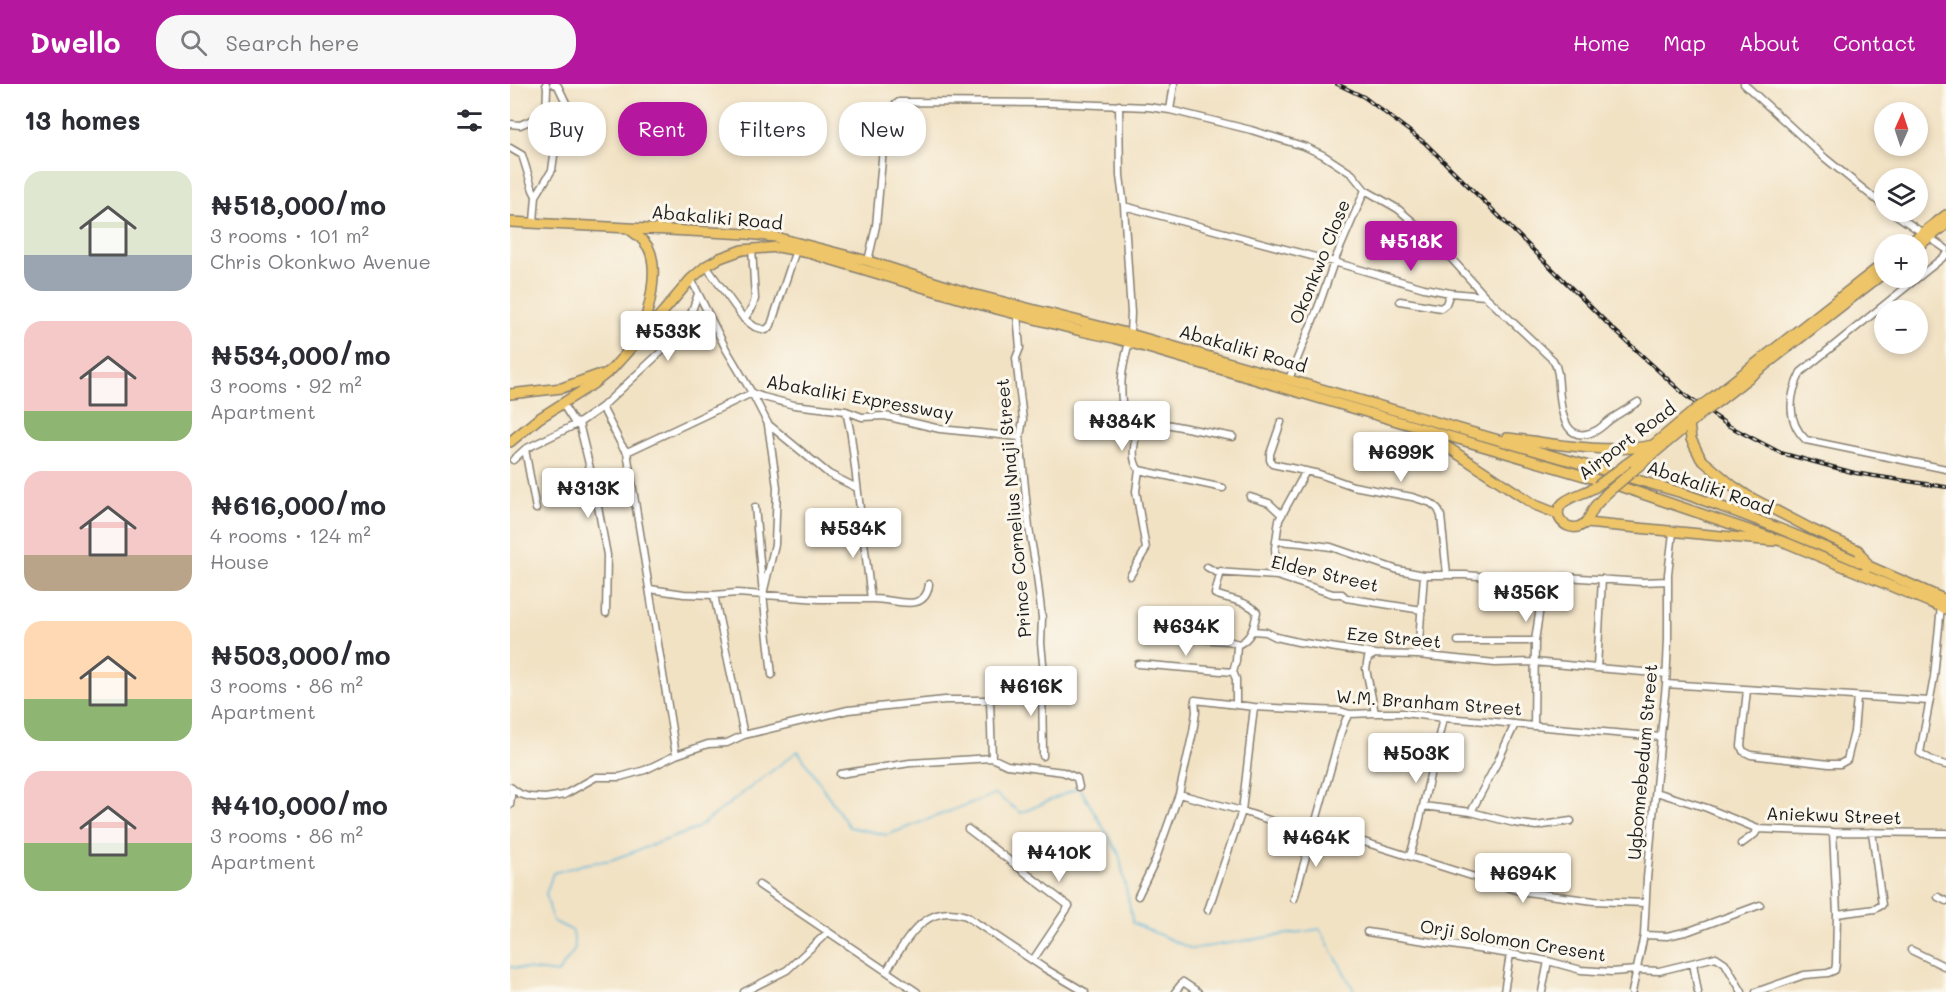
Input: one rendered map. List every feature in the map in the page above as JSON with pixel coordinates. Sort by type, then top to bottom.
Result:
[{"type":"main road","points":[[1928,234],[1946,215]]},
{"type":"main road","name":"Abakaliki Road","points":[[510,222],[775,237],[868,261],[972,294],[1289,379],[1688,495],[1742,514],[1944,605]]},
{"type":"main road","points":[[1928,235],[1946,225]]},
{"type":"main road","points":[[627,228],[648,247],[653,270],[646,319],[634,344]]},
{"type":"main road","name":"Abakaliki Road","points":[[612,369],[690,279],[706,266],[732,253],[752,248],[796,250],[1081,332],[1130,338],[1417,427],[1622,487],[1865,570]]},
{"type":"main road","name":"Airport Road","points":[[1716,399],[1874,271]]},
{"type":"main road","name":"Airport Road","points":[[1558,514],[1560,506],[1565,501],[1597,486],[1874,280]]},
{"type":"main road","points":[[510,394],[562,388],[612,369]]},
{"type":"main road","points":[[510,442],[612,369]]},
{"type":"main road","name":"Airport Road","points":[[1586,523],[1595,506],[1607,493],[1689,424],[1697,413]]},
{"type":"main road","points":[[1689,424],[1691,439],[1701,459],[1727,481],[1748,496],[1813,530],[1858,550],[1865,570]]},
{"type":"main road","points":[[1417,427],[1534,505],[1558,514],[1561,521],[1568,526],[1577,527],[1586,523],[1787,543]]},
{"type":"main road","points":[[1482,436],[1608,449],[1632,450],[1653,445]]},
{"type":"street","points":[[510,124],[520,125],[546,114],[546,84]]},
{"type":"street","points":[[536,196],[552,170],[558,127],[568,107],[558,86],[553,84]]},
{"type":"street","points":[[1170,110],[1174,84]]},
{"type":"street","points":[[1744,84],[1874,198]]},
{"type":"street","points":[[868,261],[876,226],[886,115],[899,102],[1119,105],[1170,110],[1278,137],[1323,154],[1352,174],[1365,190],[1398,209],[1419,226],[1485,297],[1553,360],[1557,367],[1564,418],[1568,427],[1575,433],[1586,434],[1597,430],[1638,402]]},
{"type":"street","points":[[1119,105],[1120,176],[1131,313],[1130,338],[1120,392],[1124,417],[1233,437]]},
{"type":"street","points":[[510,148],[522,155],[536,196],[534,222]]},
{"type":"street","name":"Okonkwo Close","points":[[1289,379],[1334,262],[1365,190]]},
{"type":"street","points":[[1124,206],[1424,288],[1485,297]]},
{"type":"street","points":[[1906,222],[1923,234]]},
{"type":"street","points":[[1928,237],[1946,249]]},
{"type":"street","points":[[744,319],[752,309],[754,299],[752,248]]},
{"type":"street","points":[[706,266],[744,319],[759,329],[769,329],[796,250]]},
{"type":"street","points":[[1946,255],[1801,372],[1794,386],[1791,400],[1792,419],[1799,433],[1806,440],[1946,469]]},
{"type":"street","name":"Abakaliki Expressway","points":[[690,279],[726,349],[752,393],[794,405],[846,411],[862,417],[885,416],[940,429],[1020,437]]},
{"type":"street","points":[[1400,301],[1441,308],[1446,304],[1450,293]]},
{"type":"street","points":[[513,460],[525,449],[579,423],[603,406],[678,336],[689,319],[698,294]]},
{"type":"street","name":"Prince Cornelius Nnaji Street","points":[[1017,314],[1020,348],[1016,358],[1023,420],[1020,437],[1029,528],[1042,618],[1043,756]]},
{"type":"street","points":[[627,452],[752,393],[768,424],[777,487],[775,544],[763,594]]},
{"type":"street","points":[[562,403],[574,422],[579,423]]},
{"type":"street","points":[[603,406],[627,452],[676,755]]},
{"type":"street","points":[[846,411],[871,598]]},
{"type":"street","points":[[1140,419],[1134,446],[1135,464],[1140,470],[1223,488]]},
{"type":"street","points":[[1281,422],[1270,460],[1272,464],[1306,471],[1353,486],[1412,497],[1431,503],[1438,509],[1441,516],[1446,575]]},
{"type":"street","points":[[579,423],[594,485],[607,555],[606,613]]},
{"type":"street","points":[[768,424],[829,474],[857,488]]},
{"type":"street","points":[[525,449],[536,508]]},
{"type":"street","points":[[1130,576],[1146,549],[1136,491],[1140,470]]},
{"type":"street","points":[[1277,576],[1275,548],[1279,520],[1306,471]]},
{"type":"street","points":[[1250,497],[1269,503],[1282,515]]},
{"type":"street","points":[[756,507],[772,675]]},
{"type":"street","name":"Ugbonnebedum Street","points":[[1632,992],[1644,935],[1666,684],[1668,581],[1672,532]]},
{"type":"street","points":[[1277,542],[1331,548],[1398,570],[1424,575],[1530,580],[1565,576],[1668,581]]},
{"type":"street","name":"Elder Street","points":[[1207,567],[1216,572],[1277,576],[1333,594],[1342,594],[1346,598],[1422,610]]},
{"type":"street","points":[[1221,572],[1215,594],[1240,602],[1257,612],[1253,631],[1237,645],[1233,672],[1236,680],[1236,704]]},
{"type":"street","points":[[1418,655],[1424,575]]},
{"type":"street","points":[[1597,668],[1602,579]]},
{"type":"street","points":[[1530,580],[1540,606],[1535,641],[1534,726]]},
{"type":"street","points":[[650,589],[684,594],[763,594],[808,599],[871,598],[911,603],[924,597],[929,584]]},
{"type":"street","points":[[714,595],[744,735]]},
{"type":"street","points":[[1944,605],[1920,753],[1935,762],[1946,765]]},
{"type":"street","name":"Eze Street","points":[[1253,631],[1266,632],[1298,642],[1375,654],[1418,655],[1495,663],[1534,662],[1666,674]]},
{"type":"street","points":[[1150,632],[1240,644]]},
{"type":"street","points":[[1458,641],[1535,641]]},
{"type":"street","points":[[1375,654],[1368,658],[1366,669],[1375,712]]},
{"type":"street","points":[[1138,664],[1233,672]]},
{"type":"street","points":[[511,788],[530,797],[546,798],[564,795],[596,777],[620,777],[645,770],[676,755],[708,744],[727,743],[744,735],[848,710],[945,700],[990,700],[1017,693],[1042,678]]},
{"type":"street","points":[[1666,684],[1929,701]]},
{"type":"street","points":[[1747,690],[1741,746],[1743,751],[1751,755],[1840,764],[1847,760],[1850,752],[1857,697]]},
{"type":"street","points":[[990,700],[992,758]]},
{"type":"street","name":"W.M. Branham Street","points":[[1179,795],[1193,732],[1195,700],[1340,711],[1350,714],[1404,713],[1661,737]]},
{"type":"street","points":[[1208,910],[1242,811],[1254,706]]},
{"type":"street","points":[[1294,900],[1341,732],[1350,714]]},
{"type":"street","points":[[1410,856],[1443,718]]},
{"type":"street","points":[[1471,812],[1515,724]]},
{"type":"street","points":[[840,774],[910,763],[992,758],[1007,765],[1063,772],[1077,778],[1079,787]]},
{"type":"street","points":[[510,805],[511,788]]},
{"type":"street","name":"Aniekwu Street","points":[[1656,792],[1707,808],[1758,829],[1946,833]]},
{"type":"street","points":[[1138,896],[1155,861],[1179,795],[1242,811],[1293,828],[1344,836],[1519,891],[1594,901],[1645,903]]},
{"type":"street","points":[[1423,806],[1471,812],[1494,819],[1536,826],[1571,821]]},
{"type":"street","points":[[968,829],[1069,906],[1033,960]]},
{"type":"street","points":[[1741,844],[1758,829]]},
{"type":"street","points":[[1756,992],[1804,975],[1833,971],[1836,964],[1837,914],[1833,832]]},
{"type":"street","points":[[1837,914],[1875,909],[1882,905],[1872,832]]},
{"type":"street","points":[[759,885],[917,992]]},
{"type":"street","points":[[1938,897],[1946,901]]},
{"type":"street","points":[[1644,935],[1667,936],[1689,931],[1760,905]]},
{"type":"street","points":[[887,970],[922,922],[934,914],[954,912],[966,916],[1085,992]]},
{"type":"street","points":[[744,992],[787,970],[828,932]]},
{"type":"street","name":"Orji Solomon Cresent","points":[[1367,932],[1510,954],[1581,969],[1612,972],[1659,971],[1712,957],[1720,959],[1730,970],[1742,992]]},
{"type":"street","points":[[1911,950],[1946,967]]},
{"type":"street","points":[[1504,992],[1510,954]]},
{"type":"street","points":[[1542,992],[1548,961]]},
{"type":"street","points":[[1693,963],[1698,992]]},
{"type":"street","points":[[1175,992],[1183,982],[1198,992]]},
{"type":"waterway","points":[[510,967],[558,973],[575,949],[573,931],[553,921],[546,894],[553,873],[611,860],[696,829],[798,751],[849,827],[887,835],[995,794],[1021,813],[1078,788]]},
{"type":"waterway","points":[[1081,790],[1119,854],[1133,923],[1192,949],[1320,929],[1355,992]]},
{"type":"railway","points":[[1337,84],[1364,97],[1425,143],[1611,327],[1686,396],[1729,426],[1781,453],[1855,473],[1946,487]]}]
